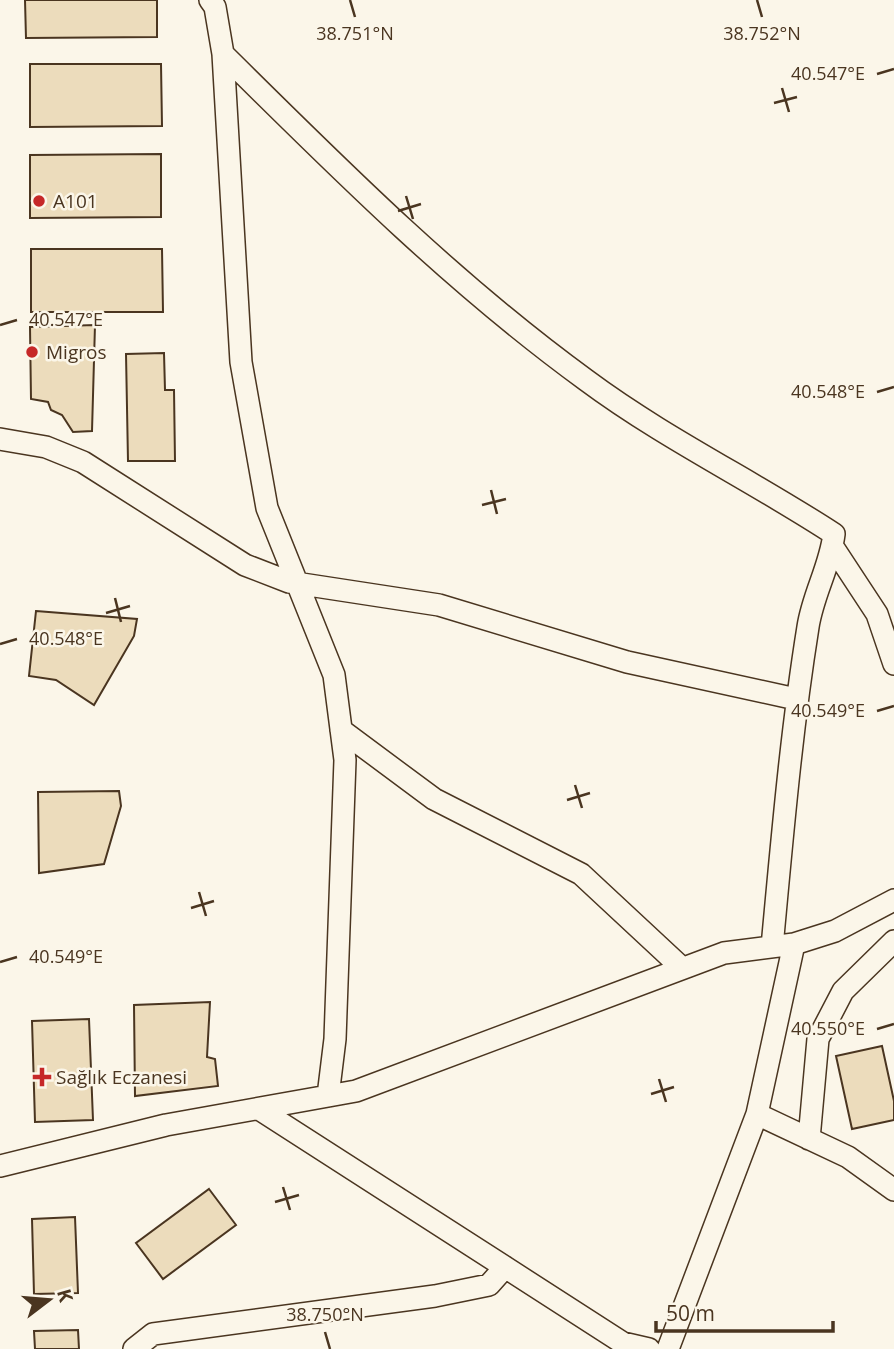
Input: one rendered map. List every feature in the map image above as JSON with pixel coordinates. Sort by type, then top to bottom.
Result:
[{"type":"street","points":[[210,0],[223,54],[241,362],[267,508],[334,675],[345,760],[343,878],[335,1039],[328,1096]]},
{"type":"street","points":[[223,54],[424,250],[547,351],[629,410],[834,534],[832,547],[812,600],[796,699],[772,947]]},
{"type":"street","points":[[0,439],[46,447],[83,463],[246,565],[299,584],[439,605],[627,662],[796,699]]},
{"type":"street","points":[[832,547],[877,614],[894,664]]},
{"type":"street","points":[[341,730],[434,799],[581,874],[682,968]]},
{"type":"street","points":[[0,1166],[166,1125],[356,1091],[724,953],[794,944],[835,931],[894,900]]},
{"type":"street","points":[[809,1139],[818,1039],[843,991],[894,941]]},
{"type":"street","points":[[668,1349],[757,1114],[794,944]]},
{"type":"street","points":[[259,1109],[623,1343],[649,1349]]},
{"type":"street","points":[[757,1114],[848,1157],[894,1190]]},
{"type":"street","points":[[134,1349],[153,1334],[436,1296],[489,1284],[505,1267]]},
{"type":"building","points":[[25,0],[157,0],[157,37],[26,38]]},
{"type":"building","points":[[30,64],[161,64],[162,126],[30,127]]},
{"type":"building","points":[[161,154],[161,217],[30,218],[30,155]]},
{"type":"building","points":[[31,249],[162,249],[163,312],[31,312]]},
{"type":"building","points":[[95,325],[92,431],[73,432],[62,415],[51,410],[48,402],[31,399],[30,327]]},
{"type":"building","points":[[164,353],[165,390],[174,390],[175,461],[128,461],[126,354]]},
{"type":"building","points":[[36,611],[137,619],[134,636],[94,705],[56,680],[29,676]]},
{"type":"building","points":[[119,791],[121,806],[104,864],[39,873],[38,792]]},
{"type":"building","points":[[210,1002],[207,1057],[215,1059],[218,1086],[135,1096],[134,1005]]},
{"type":"building","points":[[89,1019],[93,1120],[35,1122],[32,1021]]},
{"type":"building","points":[[882,1046],[894,1101],[894,1120],[852,1129],[836,1056]]},
{"type":"building","points":[[209,1189],[236,1225],[163,1279],[136,1243]]},
{"type":"building","points":[[75,1217],[78,1293],[34,1294],[32,1219]]},
{"type":"building","points":[[78,1330],[79,1349],[35,1349],[34,1331]]},
{"type":"place","name":"A101","points":[[39,201]]},
{"type":"place","name":"Migros","points":[[32,352]]},
{"type":"place","name":"Sağlık Eczanesi","points":[[42,1077]]}]
